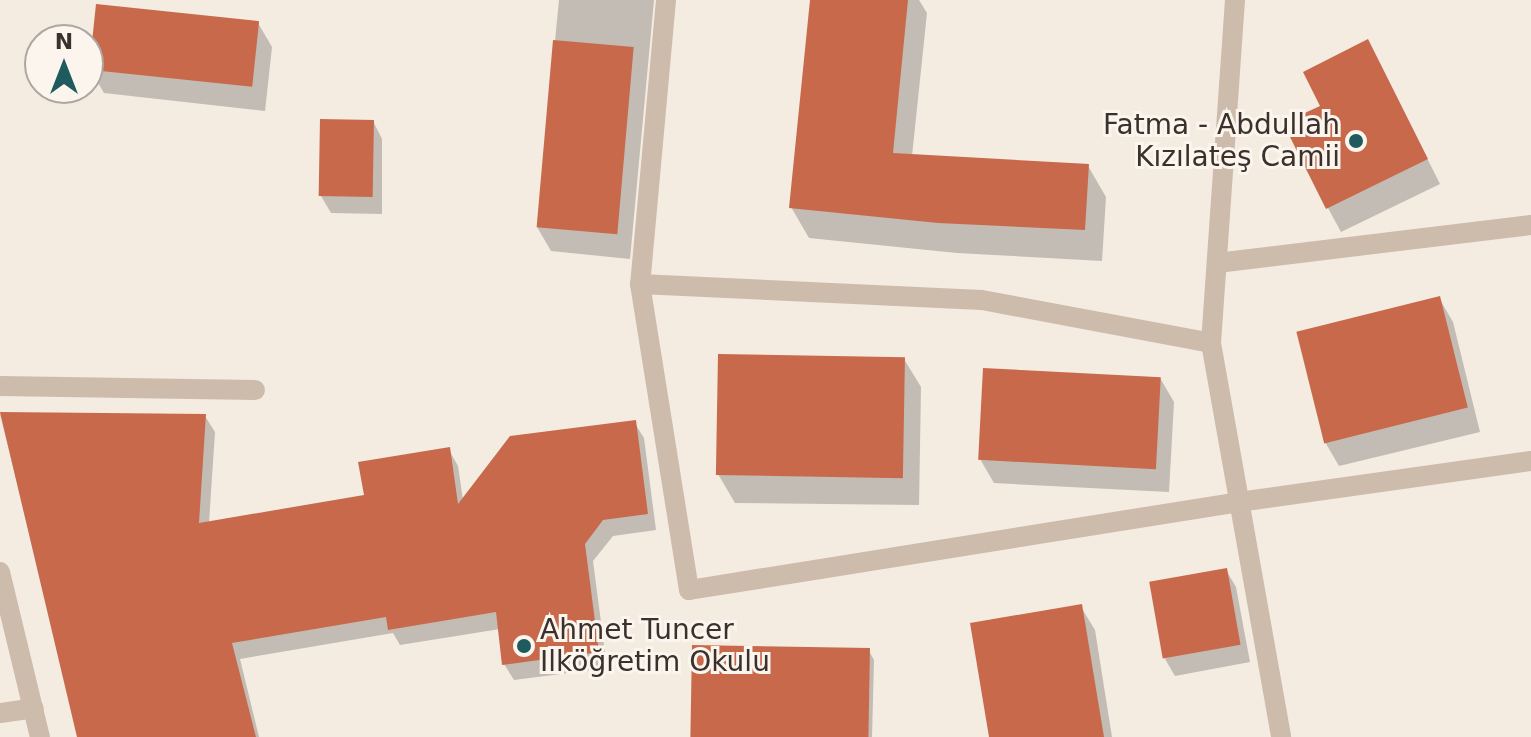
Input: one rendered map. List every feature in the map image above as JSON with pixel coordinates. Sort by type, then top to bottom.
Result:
[{"type":"street","points":[[666,0],[640,284],[689,590],[1239,502],[1531,461]]},
{"type":"street","points":[[1235,0],[1211,343],[1281,737]]},
{"type":"street","points":[[1217,263],[1531,225]]},
{"type":"street","points":[[640,284],[982,300],[1211,343]]},
{"type":"street","points":[[0,386],[255,390]]},
{"type":"street","points":[[0,572],[40,737]]},
{"type":"street","points":[[0,713],[34,708]]},
{"type":"building","points":[[810,0],[908,0],[893,153],[1089,164],[1085,230],[938,223],[789,208]]},
{"type":"building","points":[[96,4],[259,21],[252,87],[104,71],[104,24],[94,24]]},
{"type":"building","name":"Fatma - Abdullah Kızılateş Camii","points":[[1368,39],[1428,159],[1326,209],[1283,123],[1320,106],[1303,72]]},
{"type":"building","points":[[553,40],[634,47],[617,234],[537,227]]},
{"type":"building","points":[[320,119],[374,120],[373,197],[319,196]]},
{"type":"building","points":[[1440,296],[1468,408],[1324,443],[1296,332]]},
{"type":"building","points":[[718,354],[905,357],[903,478],[716,475]]},
{"type":"building","points":[[983,368],[1161,377],[1156,469],[978,460]]},
{"type":"building","points":[[0,412],[206,414],[199,523],[364,495],[358,462],[450,447],[458,504],[510,436],[636,420],[648,514],[603,520],[585,544],[599,652],[502,665],[496,612],[388,630],[386,617],[232,643],[256,737],[77,737]]},
{"type":"building","points":[[1227,568],[1241,645],[1163,659],[1149,582]]},
{"type":"building","points":[[1082,604],[1104,737],[989,737],[970,623]]},
{"type":"building","points":[[692,645],[870,648],[868,737],[690,737]]},
{"type":"place","name":"Fatma - Abdullah Kızılateş Camii","points":[[1356,141]]},
{"type":"place","name":"Ahmet Tuncer Ilköğretim Okulu","points":[[524,646]]}]
